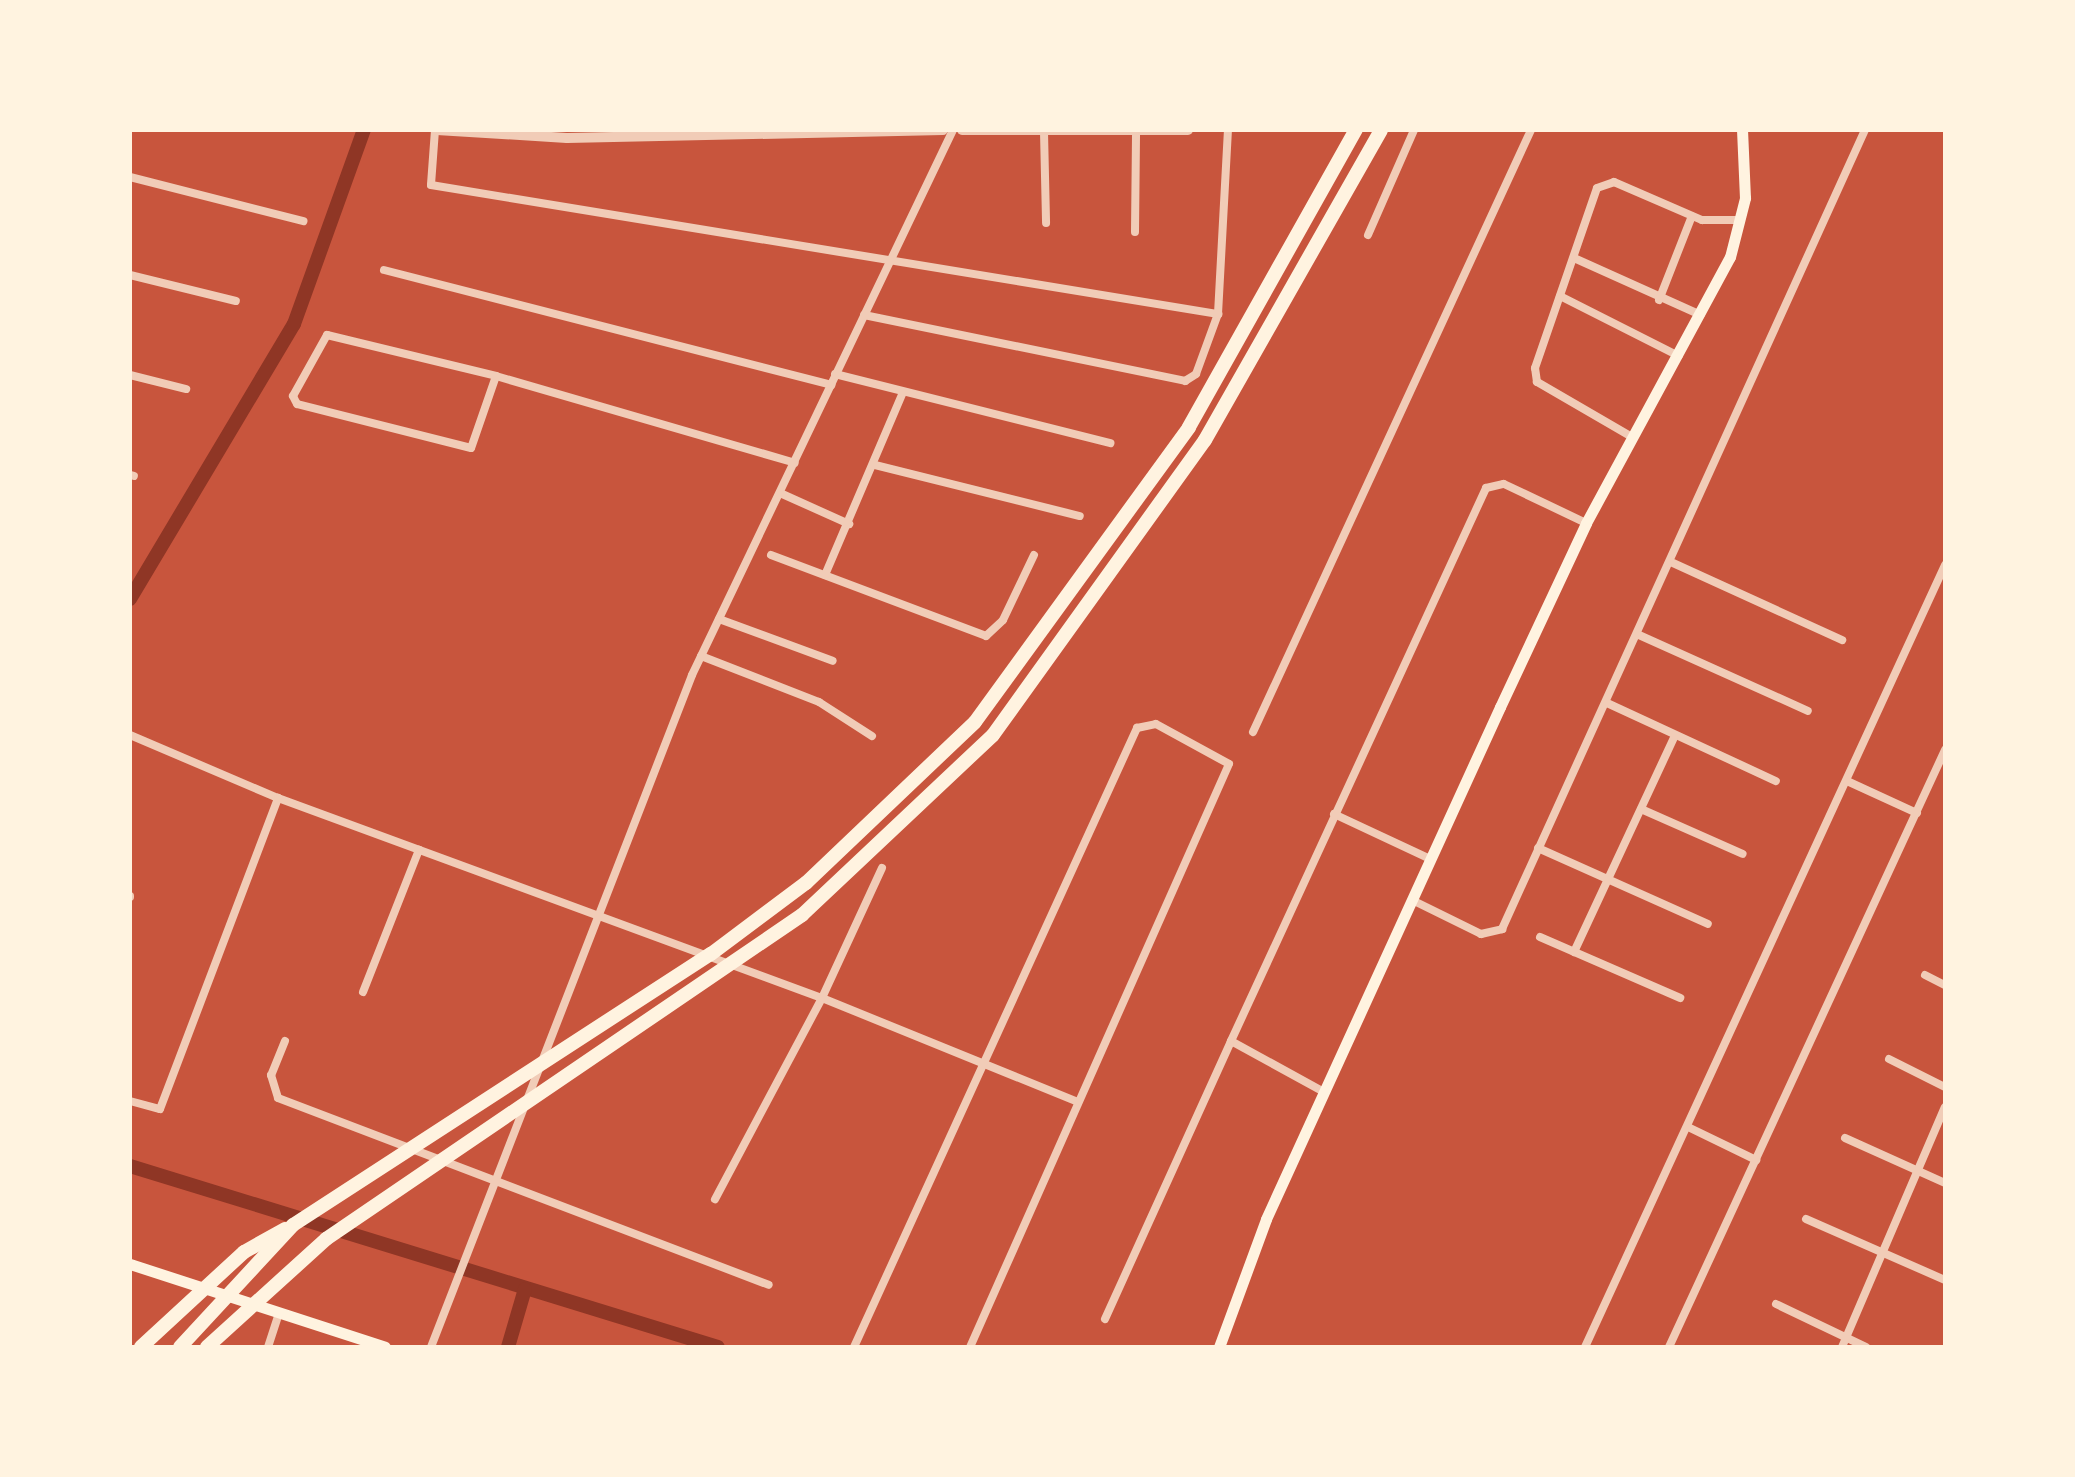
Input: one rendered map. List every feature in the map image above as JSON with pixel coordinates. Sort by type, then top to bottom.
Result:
[{"type":"highway","points":[[141,1347],[244,1252],[293,1225],[711,954],[827,864],[975,722],[1189,427],[1356,130]]},
{"type":"highway","points":[[207,1347],[326,1239],[802,915],[993,735],[1205,440],[1381,130]]},
{"type":"highway","points":[[180,1347],[293,1225]]},
{"type":"main road","points":[[1219,1347],[1253,1250],[1586,523],[1701,316],[1741,220],[1742,130]]},
{"type":"main road","points":[[130,1264],[385,1347]]},
{"type":"street","points":[[943,130],[567,134],[436,130],[431,185],[889,263],[1218,314]]},
{"type":"street","points":[[431,1347],[596,918],[701,656],[953,130]]},
{"type":"street","points":[[962,130],[1188,130]]},
{"type":"street","points":[[864,315],[1185,381],[1196,374],[1218,314],[1228,130]]},
{"type":"street","points":[[1368,235],[1414,130]]},
{"type":"street","points":[[1253,732],[1531,130]]},
{"type":"street","points":[[1412,900],[1492,937],[1538,848],[1673,563],[1865,130]]},
{"type":"street","points":[[1046,223],[1047,131]]},
{"type":"street","points":[[1135,232],[1136,131]]},
{"type":"street","points":[[130,177],[303,221]]},
{"type":"street","points":[[1632,437],[1537,382],[1560,296],[1597,188],[1607,182],[1692,216],[1741,220]]},
{"type":"street","points":[[1659,300],[1692,216]]},
{"type":"street","points":[[1574,258],[1659,300],[1701,316]]},
{"type":"street","points":[[384,270],[831,385]]},
{"type":"street","points":[[130,275],[236,301]]},
{"type":"street","points":[[1560,296],[1679,356]]},
{"type":"street","points":[[496,376],[479,443],[467,448],[297,404],[293,396],[323,334],[496,376],[795,463]]},
{"type":"street","points":[[835,374],[1110,443]]},
{"type":"street","points":[[130,375],[186,389]]},
{"type":"street","points":[[825,575],[875,465],[903,392]]},
{"type":"street","points":[[875,465],[1080,516]]},
{"type":"street","points":[[1105,1319],[1486,488],[1504,484],[1586,523]]},
{"type":"street","points":[[780,493],[849,524]]},
{"type":"street","points":[[771,555],[986,636],[1003,620],[1034,555]]},
{"type":"street","points":[[1673,563],[1842,640]]},
{"type":"street","points":[[1585,1347],[1945,565]]},
{"type":"street","points":[[719,619],[833,661]]},
{"type":"street","points":[[1639,635],[1808,711]]},
{"type":"street","points":[[701,656],[819,702],[872,736]]},
{"type":"street","points":[[1607,703],[1776,781]]},
{"type":"street","points":[[854,1347],[981,1062],[1137,728],[1156,724],[1229,764],[970,1347]]},
{"type":"street","points":[[130,735],[278,798],[596,918],[822,998],[1078,1102]]},
{"type":"street","points":[[1574,952],[1675,735]]},
{"type":"street","points":[[1669,1347],[1945,750]]},
{"type":"street","points":[[1847,781],[1917,813]]},
{"type":"street","points":[[130,1101],[160,1109],[278,798]]},
{"type":"street","points":[[1641,809],[1743,854]]},
{"type":"street","points":[[1334,814],[1430,859]]},
{"type":"street","points":[[1538,848],[1708,924]]},
{"type":"street","points":[[363,992],[419,850]]},
{"type":"street","points":[[715,1199],[822,998],[882,868]]},
{"type":"street","points":[[1540,937],[1680,998]]},
{"type":"street","points":[[1925,975],[1945,985]]},
{"type":"street","points":[[285,1041],[271,1075],[278,1098],[769,1285]]},
{"type":"street","points":[[1231,1041],[1324,1092]]},
{"type":"street","points":[[1889,1059],[1945,1087]]},
{"type":"street","points":[[1843,1343],[1945,1107]]},
{"type":"street","points":[[1688,1127],[1756,1160]]},
{"type":"street","points":[[1845,1138],[1945,1183]]},
{"type":"street","points":[[1806,1219],[1945,1280]]},
{"type":"street","points":[[1776,1304],[1843,1343],[1866,1347]]},
{"type":"street","points":[[268,1347],[279,1314]]},
{"type":"waterway","points":[[130,599],[294,324],[364,130]]},
{"type":"waterway","points":[[130,1166],[718,1347]]},
{"type":"waterway","points":[[508,1347],[525,1289]]}]
